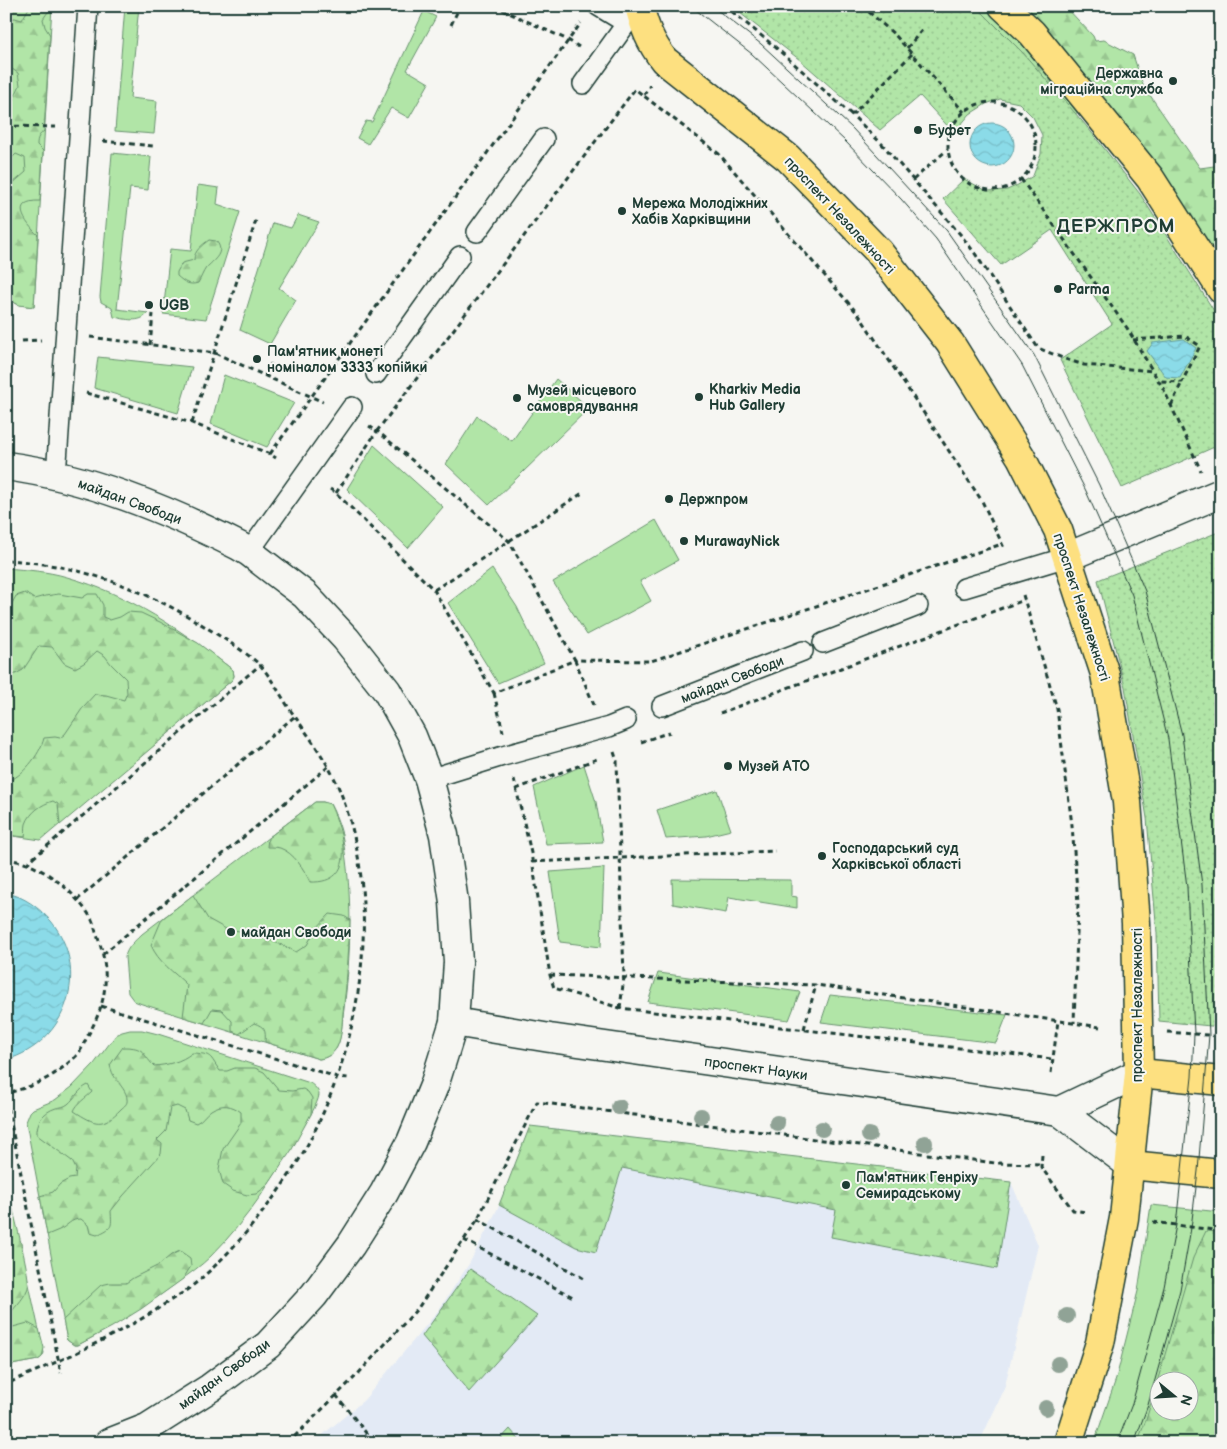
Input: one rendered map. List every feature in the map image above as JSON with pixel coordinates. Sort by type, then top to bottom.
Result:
[{"type":"main road","points":[[1004,6],[1032,33],[1150,178],[1221,289]]},
{"type":"main road","name":"проспект Незалежності","points":[[635,12],[653,45],[664,60],[788,158],[879,252],[950,343],[1021,457],[1058,530],[1105,674],[1127,802],[1136,923],[1139,1073],[1124,1218],[1100,1343],[1068,1443]]},
{"type":"main road","name":"майдан Свободи","points":[[6,466],[29,469],[56,476],[163,510],[212,532],[249,552],[305,594],[346,639],[386,691],[412,736],[429,779],[444,835],[454,902],[458,962],[454,1022],[434,1086],[411,1142],[384,1193],[351,1245],[314,1295],[268,1345],[210,1388],[148,1428],[108,1443]]},
{"type":"main road","points":[[1067,557],[1212,484]]},
{"type":"main road","name":"проспект Науки","points":[[454,1022],[560,1039],[1059,1110],[1130,1165]]},
{"type":"main road","points":[[1059,1110],[1139,1073],[1221,1081]]},
{"type":"main road","points":[[1130,1165],[1221,1174]]},
{"type":"lane","points":[[56,476],[88,6]]},
{"type":"lane","points":[[583,84],[635,12],[598,6]]},
{"type":"lane","points":[[477,232],[544,138]]},
{"type":"lane","points":[[376,374],[460,256]]},
{"type":"lane","points":[[249,552],[352,407]]},
{"type":"lane","points":[[964,588],[1067,557]]},
{"type":"lane","points":[[823,643],[918,606]]},
{"type":"lane","name":"майдан Свободи","points":[[662,706],[803,651]]},
{"type":"lane","points":[[429,779],[508,754],[604,729],[626,720]]},
{"type":"path","points":[[451,25],[460,6]]},
{"type":"path","points":[[494,6],[568,40],[580,48]]},
{"type":"path","points":[[725,6],[774,46],[882,144],[974,252],[1038,348],[1084,365],[1152,371]]},
{"type":"path","points":[[862,6],[907,48],[964,112]]},
{"type":"path","points":[[270,454],[582,20]]},
{"type":"path","points":[[907,48],[924,30]]},
{"type":"path","points":[[852,115],[912,54]]},
{"type":"path","points":[[644,95],[651,83]]},
{"type":"path","points":[[336,493],[377,431],[635,89],[718,154],[858,315],[982,501],[1002,544],[651,661],[575,660],[494,693]]},
{"type":"path","points":[[991,102],[1006,104],[1020,111],[1030,123],[1035,137],[1035,152],[1031,166],[1021,179],[1009,186],[996,189],[982,188],[969,183],[959,174],[951,162],[948,149],[950,135],[955,122],[964,112],[977,104],[991,102]]},
{"type":"path","points":[[6,126],[44,126]]},
{"type":"path","points":[[103,141],[152,146]]},
{"type":"path","points":[[913,180],[948,149]]},
{"type":"path","points":[[1021,179],[1127,328],[1158,381],[1212,484]]},
{"type":"path","points":[[192,423],[257,218]]},
{"type":"path","points":[[150,345],[153,314]]},
{"type":"path","points":[[1134,340],[1185,336],[1200,346],[1171,406]]},
{"type":"path","points":[[89,337],[214,352],[323,402]]},
{"type":"path","points":[[265,376],[273,360]]},
{"type":"path","points":[[1158,381],[1182,382]]},
{"type":"path","points":[[85,392],[192,423],[276,458]]},
{"type":"path","points":[[369,426],[509,541],[575,660],[617,761],[624,977],[620,1008]]},
{"type":"path","points":[[330,489],[434,590],[494,693],[532,862],[550,975],[554,988],[620,1008],[1052,1059]]},
{"type":"path","points":[[434,590],[584,492]]},
{"type":"path","points":[[6,560],[29,561],[66,567],[126,585],[194,619],[260,665],[329,766],[340,790],[359,866],[363,902],[361,972],[348,1042],[337,1077],[322,1116],[306,1148],[286,1180],[258,1218],[210,1270],[189,1288],[134,1323],[82,1351],[6,1384]]},
{"type":"path","points":[[716,714],[1024,600],[1057,709],[1072,825],[1078,903],[1074,1023]]},
{"type":"path","points":[[26,864],[260,665]]},
{"type":"path","points":[[77,900],[295,716]]},
{"type":"path","points":[[632,746],[670,732]]},
{"type":"path","points":[[614,752],[623,749]]},
{"type":"path","points":[[516,789],[605,756]]},
{"type":"path","points":[[103,954],[329,766]]},
{"type":"path","points":[[532,862],[775,851]]},
{"type":"path","points":[[6,859],[18,861],[40,870],[59,881],[77,900],[91,917],[105,964],[105,988],[99,1013],[78,1054],[60,1070],[42,1082],[19,1091],[6,1093]]},
{"type":"path","points":[[550,975],[816,985],[1100,1027]]},
{"type":"path","points":[[804,1029],[816,985]]},
{"type":"path","points":[[101,1006],[337,1077],[349,1078]]},
{"type":"path","points":[[1051,1073],[1058,1021]]},
{"type":"path","points":[[1166,1032],[1221,1036]]},
{"type":"path","points":[[6,1099],[61,1373]]},
{"type":"path","points":[[288,1443],[357,1375],[418,1308],[477,1219],[537,1102],[995,1163],[1041,1164]]},
{"type":"path","points":[[1042,1155],[1041,1167],[1073,1210],[1086,1212]]},
{"type":"path","points":[[477,1219],[583,1278]]},
{"type":"path","points":[[1150,1222],[1221,1230]]},
{"type":"path","points":[[464,1240],[574,1297]]},
{"type":"path","points":[[336,1395],[374,1443]]},
{"type":"shaded area","points":[[535,1126],[1011,1182],[1038,1245],[1004,1390],[979,1443],[313,1443],[364,1400],[438,1311],[469,1264],[513,1179]]},
{"type":"green space","points":[[6,6],[52,6],[34,307],[19,305],[6,298]]},
{"type":"green space","points":[[30,6],[52,6],[43,19],[50,35],[44,131],[37,143],[43,151],[40,201],[30,202],[22,208],[25,219],[38,235],[34,307],[19,305],[6,298],[6,200],[12,184],[26,172],[25,158],[16,154],[6,164],[6,115],[20,85],[18,73],[6,65],[6,19],[15,18],[22,20]]},
{"type":"green space","points":[[125,6],[139,6],[130,98],[157,101],[154,134],[115,131]]},
{"type":"green space","points":[[731,6],[976,6],[1023,53],[1088,128],[1140,194],[1221,322],[1221,444],[1122,488],[1060,360],[1112,324],[1052,230],[1001,265],[943,199],[964,179],[987,191],[1007,190],[1033,176],[1041,154],[1042,135],[1033,117],[1019,103],[1000,99],[986,104],[970,114],[954,133],[920,96],[880,130],[800,60]]},
{"type":"green space","points":[[756,6],[1065,6],[1093,36],[1095,41],[1104,40],[1133,55],[1143,85],[1200,168],[1221,165],[1221,273],[1100,99],[1065,120],[1012,96],[940,102]]},
{"type":"green space","points":[[424,11],[436,17],[407,70],[429,83],[409,118],[391,108],[368,144],[357,138],[366,121],[372,122]]},
{"type":"green space","points":[[112,153],[151,157],[148,190],[130,188],[117,309],[148,313],[137,320],[114,317],[112,308],[101,302],[100,297]]},
{"type":"green space","points":[[198,185],[219,188],[217,204],[240,212],[206,319],[163,314],[170,249],[191,251]]},
{"type":"green space","points":[[298,215],[319,222],[279,288],[296,300],[270,344],[240,330],[273,223],[291,228]]},
{"type":"green space","points":[[209,240],[216,241],[219,245],[218,256],[206,268],[198,283],[189,284],[184,282],[177,276],[182,263],[194,260],[197,251]]},
{"type":"green space","points":[[98,357],[192,367],[178,413],[94,388]]},
{"type":"green space","points":[[224,375],[294,403],[267,447],[211,424]]},
{"type":"green space","points":[[556,379],[589,408],[489,505],[446,464],[477,416],[512,441]]},
{"type":"green space","points":[[374,445],[443,507],[408,548],[347,489]]},
{"type":"green space","points":[[656,520],[678,560],[640,581],[651,601],[587,635],[553,582]]},
{"type":"green space","points":[[1221,531],[1221,1027],[1159,1021],[1157,933],[1147,818],[1125,687],[1098,580]]},
{"type":"green space","points":[[6,568],[59,575],[113,594],[175,628],[233,670],[234,676],[232,680],[41,840],[6,835]]},
{"type":"green space","points":[[492,569],[517,607],[544,663],[498,683],[448,603]]},
{"type":"green space","points":[[25,593],[34,599],[59,594],[82,598],[88,594],[97,594],[103,605],[103,617],[110,620],[128,612],[141,613],[198,643],[233,670],[234,676],[232,680],[60,825],[58,804],[53,801],[37,809],[30,816],[26,824],[25,837],[6,835],[6,782],[18,775],[30,764],[39,751],[44,738],[60,738],[65,734],[84,706],[95,694],[124,700],[127,693],[126,679],[105,656],[97,651],[84,663],[75,668],[64,663],[52,647],[39,646],[23,670],[6,679],[6,614],[16,596]]},
{"type":"green space","points":[[584,765],[596,802],[603,842],[546,844],[534,787]]},
{"type":"green space","points":[[717,790],[731,830],[706,836],[666,839],[657,810]]},
{"type":"green space","points":[[315,802],[330,804],[341,831],[350,903],[346,988],[341,1033],[339,1043],[334,1052],[327,1057],[319,1059],[134,1001],[128,993],[125,957],[132,944],[142,934]]},
{"type":"green space","points":[[315,802],[330,804],[339,828],[343,854],[341,866],[336,875],[325,880],[310,882],[302,867],[290,854],[280,848],[267,847],[268,838]]},
{"type":"green space","points":[[604,868],[601,947],[560,942],[550,872]]},
{"type":"green space","points":[[672,879],[791,880],[791,896],[797,897],[797,908],[729,897],[726,913],[673,904]]},
{"type":"green space","points":[[193,895],[208,919],[226,929],[247,932],[296,952],[307,945],[315,930],[330,914],[344,916],[350,920],[342,1030],[339,1043],[332,1054],[319,1059],[265,1042],[264,1030],[254,1023],[239,1034],[232,1031],[232,1021],[222,1010],[212,1009],[204,1023],[183,1017],[187,985],[162,962],[151,945],[162,919]]},
{"type":"green space","points":[[658,973],[800,992],[789,1020],[648,1002]]},
{"type":"green space","points":[[830,995],[1007,1015],[996,1043],[821,1022]]},
{"type":"green space","points":[[130,1030],[142,1030],[158,1034],[310,1083],[315,1087],[319,1095],[317,1103],[272,1179],[249,1212],[211,1256],[195,1270],[142,1308],[91,1338],[78,1345],[74,1345],[67,1340],[26,1122],[33,1109],[55,1100],[72,1087],[94,1064],[116,1035]]},
{"type":"green space","points":[[123,1047],[136,1048],[154,1066],[183,1059],[192,1053],[207,1055],[220,1071],[235,1068],[255,1068],[264,1072],[279,1090],[292,1091],[303,1089],[308,1092],[312,1098],[311,1114],[291,1151],[268,1185],[256,1194],[247,1195],[233,1191],[223,1184],[219,1169],[223,1149],[241,1123],[241,1112],[230,1106],[219,1106],[211,1110],[196,1123],[188,1120],[185,1110],[177,1106],[170,1108],[166,1131],[157,1140],[162,1144],[161,1154],[111,1211],[111,1224],[109,1228],[97,1235],[90,1233],[88,1225],[81,1219],[77,1219],[47,1235],[40,1196],[53,1192],[60,1184],[75,1178],[76,1169],[72,1161],[37,1135],[39,1122],[47,1112],[68,1104],[88,1085],[92,1092],[79,1103],[74,1111],[88,1119],[94,1122],[104,1122],[126,1105],[126,1094],[114,1076],[110,1065]]},
{"type":"green space","points":[[530,1126],[1011,1182],[997,1269],[831,1237],[836,1210],[622,1168],[596,1252],[576,1247],[499,1205]]},
{"type":"green space","points":[[6,1179],[44,1353],[38,1360],[6,1366]]},
{"type":"green space","points":[[6,1198],[11,1201],[25,1260],[28,1288],[6,1319]]},
{"type":"green space","points":[[1151,1205],[1221,1212],[1221,1443],[1094,1443],[1116,1379],[1138,1291]]},
{"type":"green space","points":[[1206,1231],[1221,1232],[1221,1443],[1137,1443],[1150,1406],[1150,1422],[1200,1422],[1200,1372],[1160,1372],[1193,1258]]},
{"type":"green space","points":[[180,1251],[190,1258],[191,1266],[183,1279],[141,1309],[78,1345],[74,1345],[67,1340],[63,1320],[101,1285],[126,1283]]},
{"type":"green space","points":[[470,1269],[537,1316],[469,1392],[422,1336]]},
{"type":"green space","points":[[28,1323],[39,1329],[44,1348],[42,1357],[38,1360],[6,1366],[6,1325],[13,1327]]},
{"type":"green space","points":[[510,1429],[522,1443],[497,1443]]},
{"type":"water","points":[[996,123],[1008,129],[1013,136],[1013,154],[1008,161],[1001,166],[988,167],[980,164],[973,157],[970,141],[973,133],[980,126]]},
{"type":"water","points":[[1184,339],[1196,348],[1180,378],[1166,377],[1147,351],[1153,343]]},
{"type":"water","points":[[6,893],[31,903],[51,921],[63,940],[69,961],[70,982],[66,1002],[58,1021],[44,1038],[27,1051],[6,1060]]},
{"type":"tram line","points":[[691,6],[752,54],[845,141],[901,199],[936,239],[1022,365],[1086,491],[1132,595],[1168,739],[1187,887],[1194,1034],[1192,1077],[1176,1225],[1164,1287],[1132,1404],[1117,1443]]},
{"type":"tram line","points":[[712,6],[761,44],[852,128],[947,231],[1034,355],[1099,485],[1145,591],[1182,735],[1202,885],[1209,1035],[1198,1171],[1191,1228],[1180,1290],[1148,1405],[1134,1443]]},
{"type":"place","name":"Державна міграційна служба","points":[[1173,81]]},
{"type":"place","name":"Буфет","points":[[918,130]]},
{"type":"place","name":"Мережа Молодіжних Хабів Харківщини","points":[[622,211]]},
{"type":"place","name":"Parma","points":[[1058,289]]},
{"type":"place","name":"UGB","points":[[149,305]]},
{"type":"place","name":"Пам'ятник монеті номіналом 3333 копійки","points":[[257,359]]},
{"type":"place","name":"Kharkiv Media Hub Gallery","points":[[699,397]]},
{"type":"place","name":"Музей місцевого самоврядування","points":[[517,398]]},
{"type":"place","name":"Держпром","points":[[669,499]]},
{"type":"place","name":"MurawayNick","points":[[684,541]]},
{"type":"place","name":"Музей АТО","points":[[728,766]]},
{"type":"place","name":"Господарський суд Харківської області","points":[[822,856]]},
{"type":"place","name":"майдан Свободи","points":[[231,932]]},
{"type":"place","name":"Пам'ятник Генріху Семирадському","points":[[846,1185]]},
{"type":"district","name":"ДЕРЖПРОМ","points":[[1116,225]]}]
